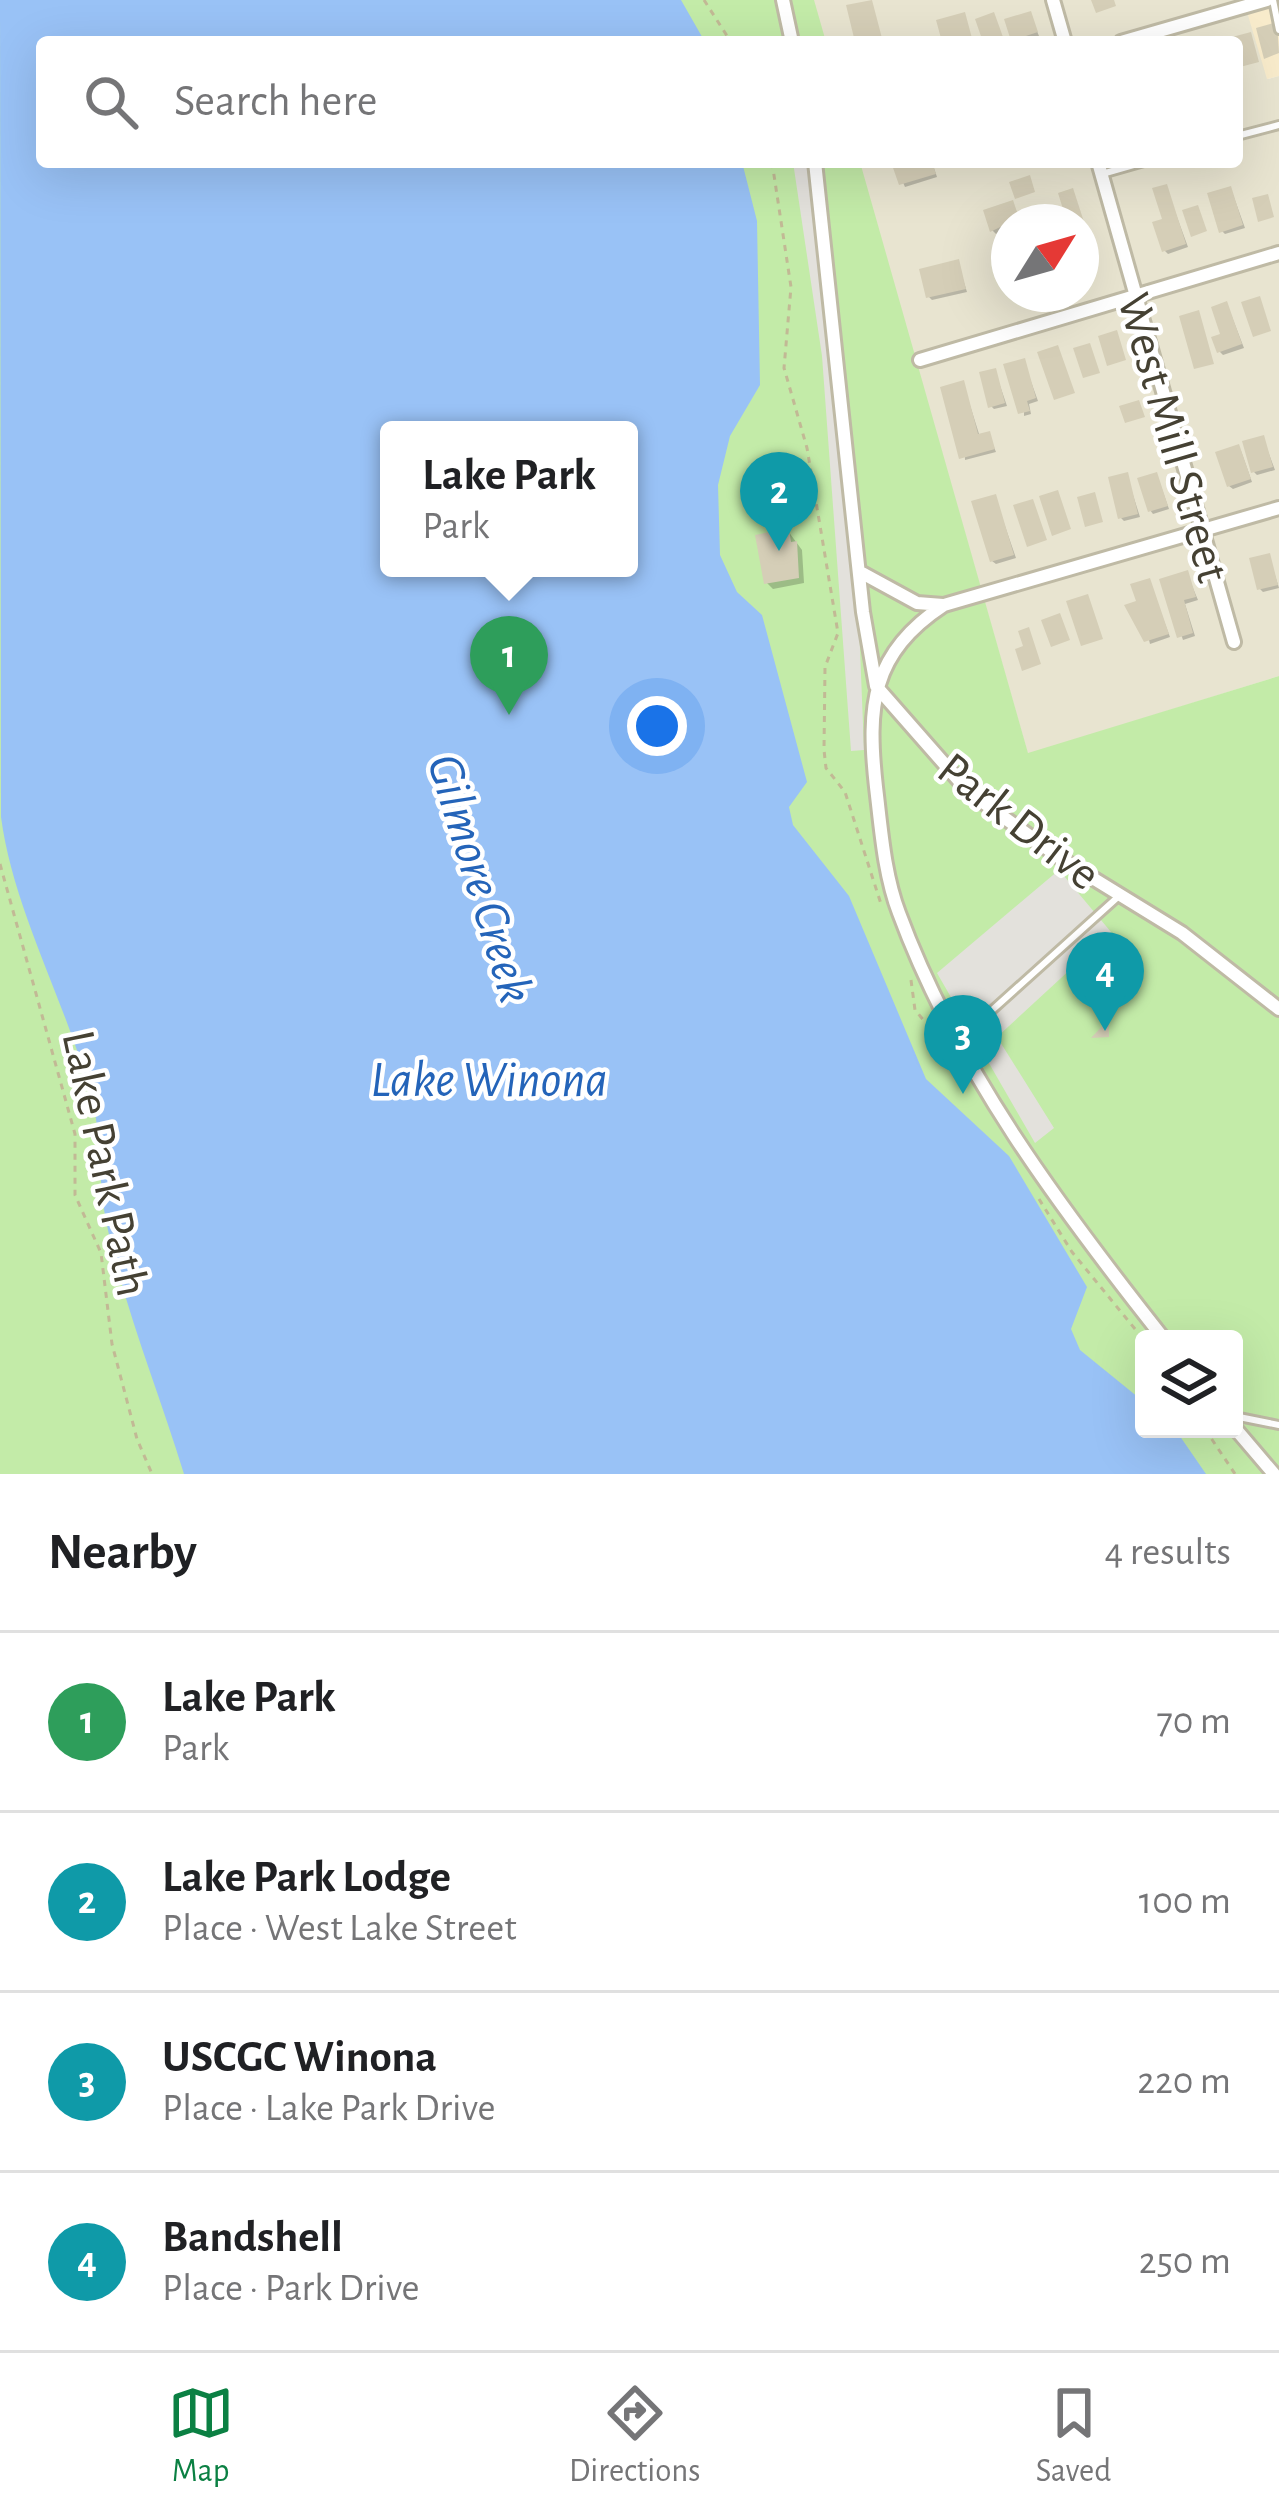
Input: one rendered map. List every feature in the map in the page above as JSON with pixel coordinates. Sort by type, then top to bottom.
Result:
[{"type":"street","points":[[783,0],[791,36]]},
{"type":"street","points":[[1053,0],[1063,36]]},
{"type":"street","points":[[1142,36],[1270,0]]},
{"type":"street","points":[[816,168],[876,686],[869,725],[881,838],[898,911],[958,1040],[1043,1181],[1157,1330]]},
{"type":"street","name":"West Mill Street","points":[[1100,168],[1234,642]]},
{"type":"street","points":[[920,360],[1279,253]]},
{"type":"street","points":[[862,573],[917,603],[944,605],[1279,508]]},
{"type":"street","points":[[876,686],[902,638],[944,605]]},
{"type":"street","name":"Park Drive","points":[[876,686],[969,792],[1119,896],[1182,933],[1279,1009]]},
{"type":"street","points":[[1243,1438],[1274,1474]]},
{"type":"lane","points":[[1270,0],[1279,30]]},
{"type":"lane","points":[[1243,134],[1279,124]]},
{"type":"lane","name":"Park Drive","points":[[958,1040],[1119,896]]},
{"type":"lane","points":[[1243,1418],[1279,1425]]},
{"type":"path","points":[[704,0],[727,36]]},
{"type":"path","points":[[773,168],[791,287],[784,368],[807,448],[838,633],[825,667],[826,768],[845,792],[880,904]]},
{"type":"path","name":"Lake Park Path","points":[[0,864],[74,1134],[75,1195],[101,1253],[112,1344],[136,1438],[152,1474]]},
{"type":"path","points":[[911,978],[915,1010],[950,1055]]},
{"type":"path","points":[[1035,1192],[1072,1252],[1136,1330]]},
{"type":"path","points":[[1211,1438],[1235,1474]]},
{"type":"shaded area","points":[[813,0],[1279,0],[1248,12],[1268,79],[1279,76],[1279,676],[1028,754],[861,168],[1243,168],[1243,36],[823,36]]},
{"type":"shaded area","points":[[1279,2],[1279,76],[1267,79],[1247,12]]},
{"type":"shaded area","points":[[794,168],[807,168],[827,295],[858,598],[864,750],[851,751],[822,356]]},
{"type":"shaded area","points":[[1059,870],[1111,932],[997,1037],[1054,1128],[1035,1143],[937,973]]},
{"type":"green space","name":"Lake Winona","points":[[0,0],[814,0],[824,36],[36,36],[36,168],[862,168],[1028,753],[1279,676],[1279,1474],[0,1474]]},
{"type":"water","name":"Lake Winona","points":[[0,0],[681,0],[702,36],[36,36],[36,168],[744,168],[757,221],[760,385],[730,436],[718,485],[720,555],[737,592],[762,615],[807,782],[789,807],[793,825],[849,896],[926,1079],[1009,1156],[1087,1287],[1071,1329],[1080,1350],[1135,1395],[1135,1438],[1181,1438],[1206,1474],[184,1474],[113,1253],[98,1132],[83,1067],[17,889],[1,817]]},
{"type":"building","points":[[872,0],[881,36],[854,36],[846,5]]},
{"type":"building","points":[[1091,0],[1114,0],[1116,6],[1096,13]]},
{"type":"building","points":[[1031,11],[1038,32],[1009,36],[1004,19]]},
{"type":"building","points":[[965,12],[971,36],[940,36],[936,20]]},
{"type":"building","points":[[994,12],[1003,36],[981,36],[975,19]]},
{"type":"building","points":[[1277,22],[1279,53],[1264,59],[1256,28]]},
{"type":"building","points":[[1251,32],[1259,62],[1243,66],[1243,36],[1236,36]]},
{"type":"building","points":[[893,168],[934,168],[936,174],[899,185]]},
{"type":"building","points":[[1030,175],[1035,192],[1015,199],[1009,182]]},
{"type":"building","points":[[1167,184],[1186,244],[1162,252],[1152,222],[1162,219],[1152,188]]},
{"type":"building","points":[[1231,186],[1243,225],[1219,233],[1207,193]]},
{"type":"building","points":[[1073,188],[1078,204],[1061,204],[1058,193]]},
{"type":"building","points":[[1268,194],[1274,217],[1258,222],[1252,198]]},
{"type":"building","points":[[1198,205],[1207,231],[1191,237],[1182,210]]},
{"type":"building","points":[[991,207],[990,232],[983,210]]},
{"type":"building","points":[[959,259],[966,289],[926,298],[919,269]]},
{"type":"building","points":[[1260,296],[1271,331],[1253,337],[1241,302]]},
{"type":"building","points":[[1227,301],[1242,344],[1217,353],[1211,337],[1220,334],[1211,307]]},
{"type":"building","points":[[1199,310],[1214,364],[1194,369],[1179,316]]},
{"type":"building","points":[[1117,330],[1126,360],[1107,366],[1098,336]]},
{"type":"building","points":[[1090,343],[1100,373],[1083,378],[1073,348]]},
{"type":"building","points":[[1058,345],[1075,393],[1054,400],[1037,352]]},
{"type":"building","points":[[1025,358],[1036,398],[1027,401],[1030,411],[1018,414],[1003,364]]},
{"type":"building","points":[[996,368],[1005,403],[988,408],[979,372]]},
{"type":"building","points":[[964,380],[978,434],[990,431],[995,449],[959,459],[940,387]]},
{"type":"building","points":[[1139,400],[1145,417],[1125,423],[1119,406]]},
{"type":"building","points":[[1264,435],[1273,467],[1251,473],[1242,441]]},
{"type":"building","points":[[1239,444],[1251,479],[1227,487],[1215,452]]},
{"type":"building","points":[[1128,472],[1138,514],[1118,519],[1108,477]]},
{"type":"building","points":[[1157,472],[1168,506],[1148,512],[1137,478]]},
{"type":"building","points":[[1058,490],[1071,529],[1052,536],[1039,496]]},
{"type":"building","points":[[1095,492],[1103,522],[1085,527],[1077,497]]},
{"type":"building","points":[[996,494],[1014,555],[990,562],[971,501]]},
{"type":"building","points":[[1033,499],[1047,540],[1027,547],[1013,505]]},
{"type":"building","points":[[789,528],[791,542],[797,541],[799,578],[764,584],[755,535]]},
{"type":"building","points":[[1270,553],[1278,585],[1257,590],[1249,558]]},
{"type":"building","points":[[1188,570],[1196,597],[1184,600],[1193,633],[1177,638],[1159,579]]},
{"type":"building","points":[[1150,578],[1169,634],[1144,642],[1124,605],[1136,601],[1130,584]]},
{"type":"building","points":[[1088,594],[1103,639],[1081,646],[1066,601]]},
{"type":"building","points":[[1060,613],[1070,640],[1051,647],[1041,620]]},
{"type":"building","points":[[1029,627],[1041,664],[1022,671],[1015,649],[1023,646],[1018,631]]},
{"type":"building","points":[[1109,1019],[1109,1037],[1091,1038]]},
{"type":"place","name":"Lake Park Lodge","points":[[779,551]]},
{"type":"place","name":"Lake Park","points":[[509,715]]},
{"type":"place","name":"Bandshell","points":[[1105,1031]]},
{"type":"place","name":"USCGC Winona","points":[[963,1094]]},
{"type":"water label","name":"Gilmore Creek","points":[[482,878]]}]
